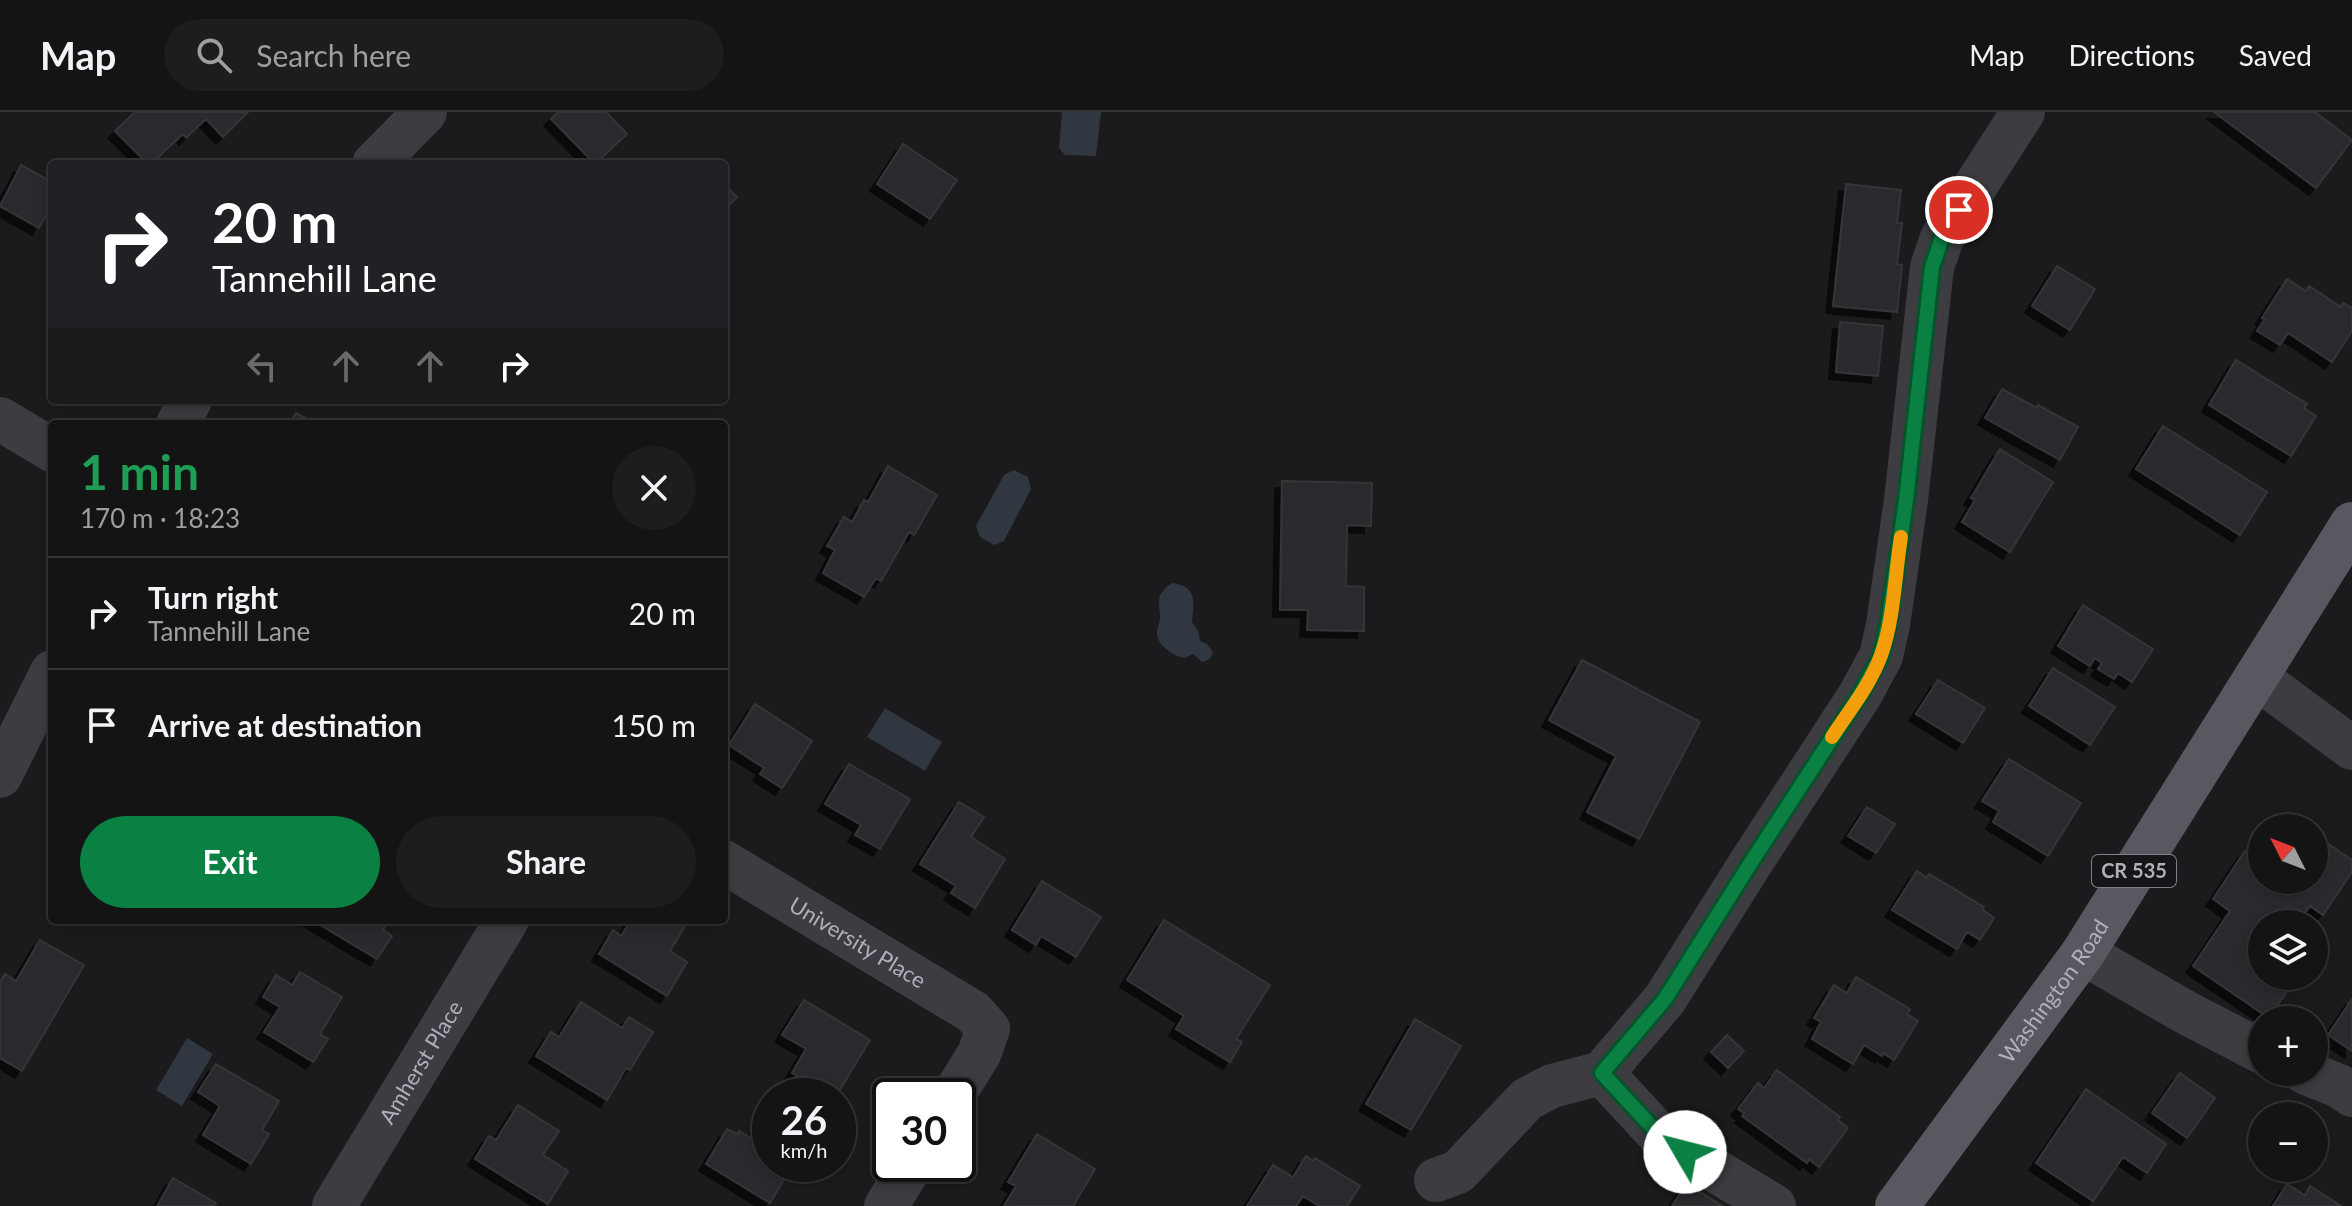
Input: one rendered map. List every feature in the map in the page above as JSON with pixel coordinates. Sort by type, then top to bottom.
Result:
[{"type":"main road","name":"Washington Road","points":[[1897,1206],[2083,953],[2352,524]]},
{"type":"street","points":[[378,160],[425,112]]},
{"type":"street","points":[[1436,1180],[1458,1172],[1527,1099],[1552,1086],[1602,1073],[1665,999],[1860,695],[1881,656],[1888,625],[1906,500],[1932,267],[1942,238],[2023,112]]},
{"type":"street","points":[[0,419],[48,448]]},
{"type":"street","points":[[2256,677],[2352,748]]},
{"type":"street","points":[[0,776],[48,680]]},
{"type":"street","name":"University Place","points":[[728,864],[973,1012],[988,1029],[979,1054],[964,1078]]},
{"type":"street","name":"Amherst Place","points":[[334,1206],[505,924]]},
{"type":"street","points":[[2083,953],[2248,1045]]},
{"type":"street","points":[[1602,1073],[1663,1139],[1774,1206]]},
{"type":"street","points":[[2328,1082],[2352,1095]]},
{"type":"street","points":[[886,1206],[901,1182]]},
{"type":"shaded area","points":[[1062,112],[1101,112],[1096,156],[1065,155],[1059,148]]},
{"type":"shaded area","points":[[1014,470],[1028,477],[1031,489],[1004,541],[994,545],[980,537],[976,526],[1004,475]]},
{"type":"shaded area","points":[[1172,583],[1187,588],[1192,596],[1192,622],[1200,641],[1213,652],[1206,661],[1202,662],[1193,654],[1185,658],[1176,655],[1158,639],[1160,597]]},
{"type":"shaded area","points":[[885,708],[942,742],[925,771],[867,737]]},
{"type":"shaded area","points":[[187,1038],[213,1054],[182,1106],[156,1090]]},
{"type":"building","points":[[135,112],[248,112],[223,137],[206,119],[186,138],[183,134],[155,160],[144,160],[115,131]]},
{"type":"building","points":[[558,112],[606,112],[627,134],[599,160],[591,160],[551,119]]},
{"type":"building","points":[[2214,112],[2315,112],[2352,140],[2316,188]]},
{"type":"building","points":[[903,144],[957,180],[930,219],[877,184]]},
{"type":"building","points":[[21,165],[48,180],[48,212],[39,228],[0,206]]},
{"type":"building","points":[[1846,184],[1901,190],[1897,223],[1902,223],[1897,264],[1902,265],[1897,312],[1833,306]]},
{"type":"building","points":[[728,188],[737,197],[728,206]]},
{"type":"building","points":[[2057,266],[2095,289],[2070,330],[2032,306]]},
{"type":"building","points":[[2287,279],[2306,291],[2309,286],[2341,307],[2343,303],[2352,308],[2352,331],[2332,362],[2288,333],[2280,345],[2257,331]]},
{"type":"building","points":[[1840,322],[1883,326],[1878,376],[1836,372]]},
{"type":"building","points":[[2236,360],[2307,404],[2304,408],[2316,416],[2291,456],[2209,405]]},
{"type":"building","points":[[2002,389],[2078,427],[2060,460],[1985,418]]},
{"type":"building","points":[[296,413],[309,420],[292,420]]},
{"type":"building","points":[[2163,426],[2267,492],[2240,535],[2136,469]]},
{"type":"building","points":[[2000,449],[2053,482],[2010,552],[1962,522],[1975,500],[1971,498]]},
{"type":"building","points":[[888,466],[937,495],[914,535],[909,532],[881,581],[876,578],[864,597],[823,573],[835,550],[827,546],[844,517],[852,522],[864,500],[868,502]]},
{"type":"building","points":[[1282,481],[1372,483],[1371,526],[1347,525],[1346,586],[1364,587],[1364,631],[1307,630],[1308,610],[1280,610]]},
{"type":"building","points":[[2083,605],[2153,649],[2132,682],[2118,673],[2114,679],[2098,669],[2102,663],[2095,658],[2090,666],[2058,646]]},
{"type":"building","points":[[1582,660],[1700,722],[1639,839],[1587,812],[1616,756],[1549,720]]},
{"type":"building","points":[[2053,668],[2115,707],[2090,745],[2029,706]]},
{"type":"building","points":[[1938,680],[1985,708],[1963,743],[1916,714]]},
{"type":"building","points":[[755,704],[812,741],[782,788],[760,774],[764,768],[729,745]]},
{"type":"building","points":[[2009,759],[2081,803],[2048,856],[1993,822],[1999,811],[1982,801]]},
{"type":"building","points":[[849,764],[910,799],[880,849],[855,835],[861,825],[825,804]]},
{"type":"building","points":[[959,802],[984,817],[971,837],[1005,859],[975,908],[951,893],[956,886],[920,864]]},
{"type":"building","points":[[1867,807],[1895,824],[1876,853],[1848,836]]},
{"type":"building","points":[[2328,844],[2352,860],[2352,872],[2326,910],[2316,910],[2310,906],[2307,910],[2248,910],[2248,990],[2288,990],[2277,1006],[2251,1006],[2193,966],[2230,911],[2213,899],[2245,851],[2248,853],[2248,894],[2328,894]]},
{"type":"building","points":[[2328,844],[2352,860],[2352,872],[2326,910],[2316,910],[2310,906],[2307,910],[2248,910],[2248,990],[2288,990],[2277,1006],[2251,1006],[2193,966],[2230,911],[2213,899],[2245,851],[2248,853],[2248,894],[2328,894]]},
{"type":"building","points":[[1917,871],[1927,878],[1929,874],[1984,907],[1983,910],[1994,918],[1980,940],[1967,932],[1957,949],[1892,910]]},
{"type":"building","points":[[1042,881],[1101,917],[1076,957],[1041,936],[1036,945],[1012,930]]},
{"type":"building","points":[[1164,920],[1270,985],[1236,1039],[1242,1042],[1230,1062],[1176,1029],[1184,1016],[1127,980]]},
{"type":"building","points":[[319,924],[387,924],[383,930],[392,936],[377,959]]},
{"type":"building","points":[[628,924],[685,926],[670,951],[687,962],[667,996],[599,954],[613,930],[621,936]]},
{"type":"building","points":[[40,940],[84,965],[22,1071],[0,1058],[0,982],[5,974],[16,981]]},
{"type":"building","points":[[300,972],[342,997],[320,1034],[328,1039],[313,1062],[264,1032],[280,1007],[263,997],[276,975],[292,985]]},
{"type":"building","points":[[1856,977],[1910,1009],[1907,1014],[1918,1021],[1894,1060],[1864,1045],[1853,1064],[1812,1039],[1821,1022],[1814,1018],[1834,985],[1847,993]]},
{"type":"building","points":[[2352,999],[2352,1051],[2328,1035]]},
{"type":"building","points":[[2352,999],[2352,1051],[2328,1035]]},
{"type":"building","points":[[804,1000],[870,1040],[847,1078],[800,1078],[792,1073],[806,1049],[782,1035]]},
{"type":"building","points":[[581,1002],[622,1028],[629,1017],[653,1032],[607,1100],[536,1056],[551,1032],[559,1037]]},
{"type":"building","points":[[1415,1019],[1461,1046],[1411,1130],[1366,1104]]},
{"type":"building","points":[[1727,1035],[1744,1051],[1728,1068],[1711,1052]]},
{"type":"building","points":[[216,1064],[279,1101],[262,1130],[269,1134],[251,1164],[203,1135],[220,1106],[198,1092]]},
{"type":"building","points":[[1777,1070],[1840,1117],[1838,1120],[1848,1128],[1819,1167],[1809,1159],[1807,1163],[1742,1116],[1744,1113],[1738,1109],[1758,1083],[1764,1088]]},
{"type":"building","points":[[2180,1073],[2215,1098],[2187,1138],[2152,1113]]},
{"type":"building","points":[[2086,1089],[2166,1144],[2147,1173],[2123,1157],[2093,1201],[2036,1163]]},
{"type":"building","points":[[518,1105],[559,1131],[543,1155],[568,1171],[548,1204],[475,1159],[489,1136],[496,1140]]},
{"type":"building","points":[[727,1129],[751,1138],[752,1182],[782,1182],[770,1203],[706,1164]]},
{"type":"building","points":[[1037,1134],[1095,1169],[1073,1206],[1004,1206],[1016,1186],[1008,1182]]},
{"type":"building","points":[[1306,1156],[1313,1161],[1315,1158],[1360,1186],[1347,1206],[1319,1206],[1303,1196],[1296,1206],[1247,1206],[1273,1165],[1293,1177]]},
{"type":"building","points":[[173,1178],[216,1203],[214,1206],[157,1206]]},
{"type":"building","points":[[1687,1183],[1722,1206],[1672,1206]]},
{"type":"building","points":[[2287,1184],[2305,1195],[2310,1186],[2341,1206],[2273,1206]]},
{"type":"slow traffic","points":[[1832,737],[1881,656],[1901,537]]},
{"type":"route","points":[[1685,1152],[1663,1139],[1602,1073],[1665,999],[1860,695],[1881,656],[1906,500],[1932,267],[1942,238],[1959,210]]}]
